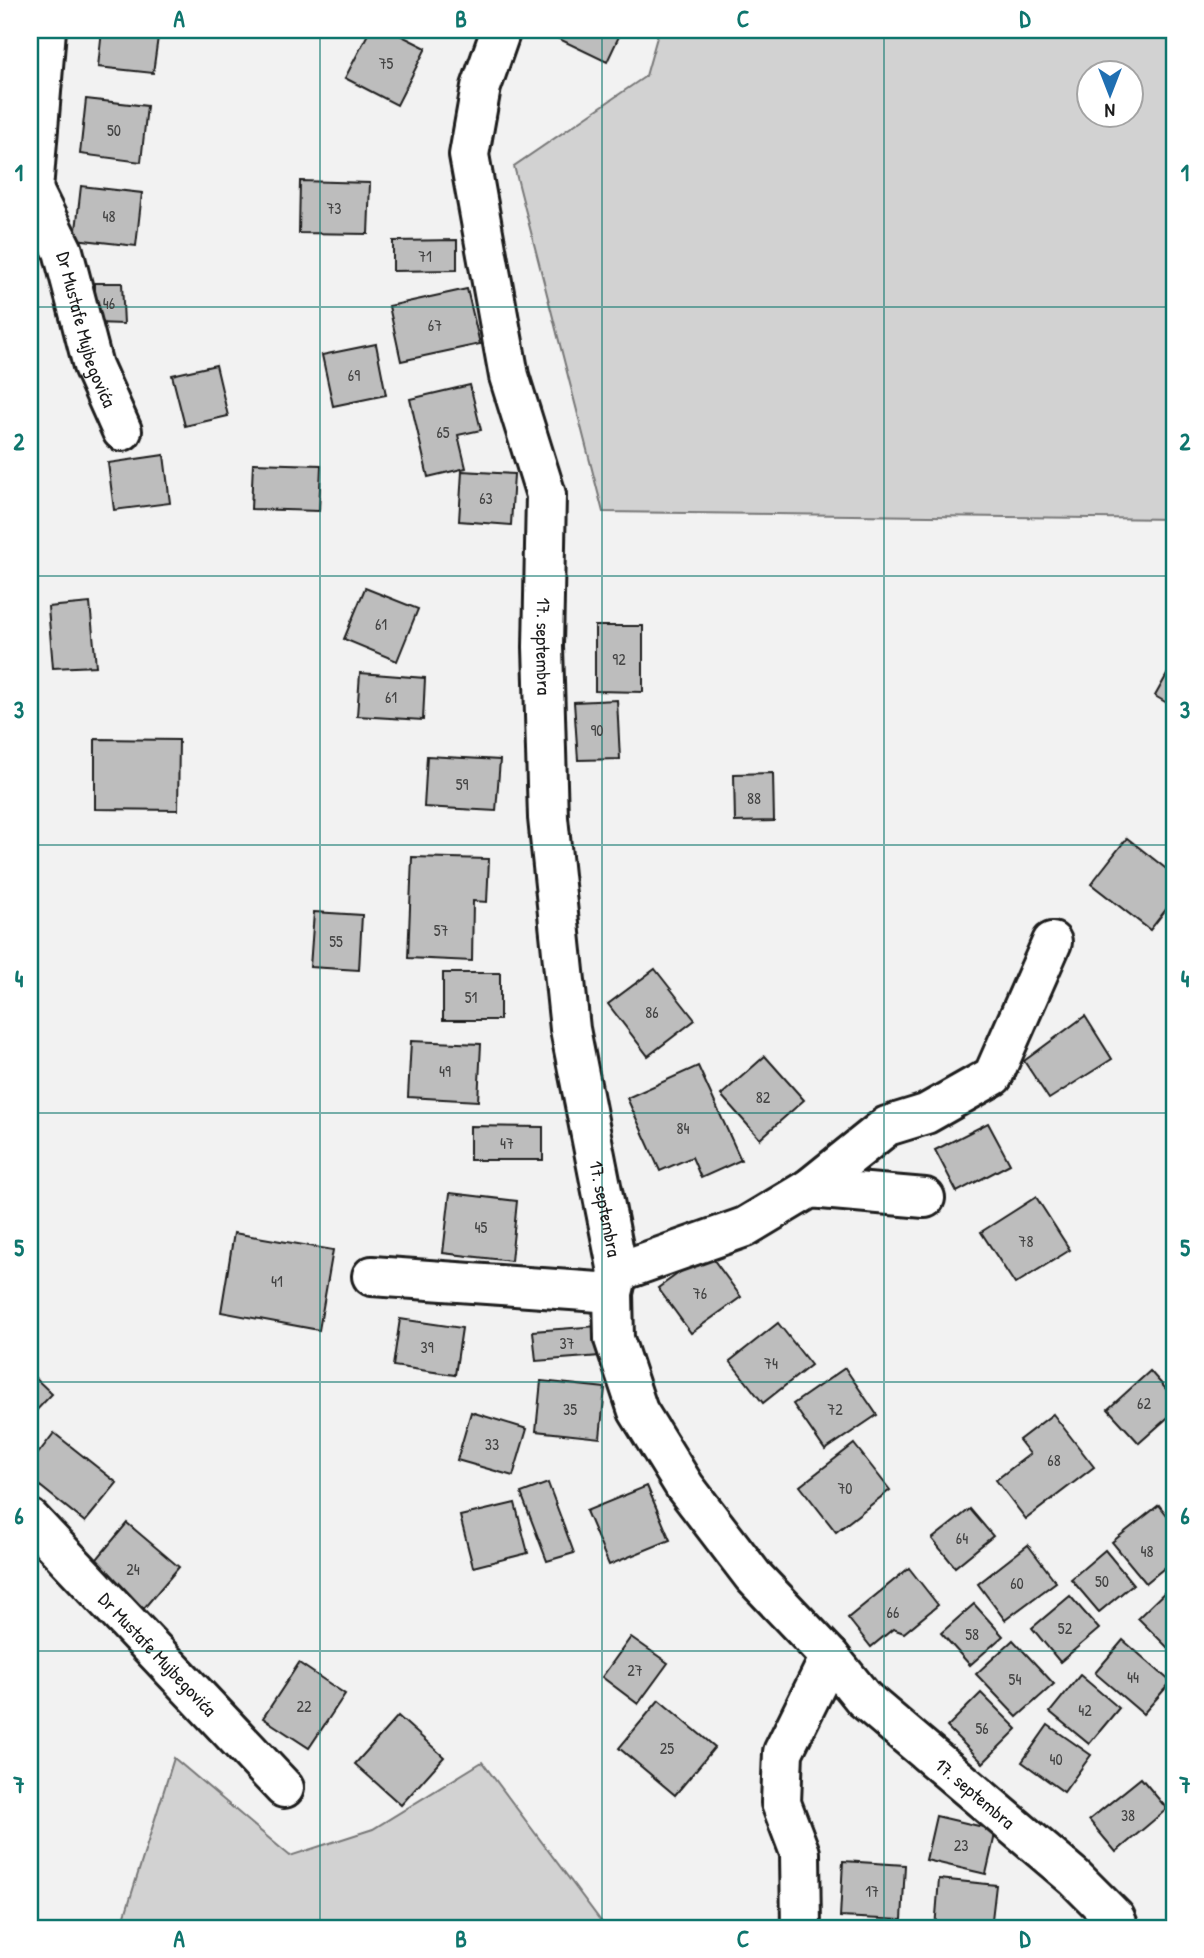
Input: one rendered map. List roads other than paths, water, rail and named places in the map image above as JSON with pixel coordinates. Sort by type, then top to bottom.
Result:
[{"type":"street","name":"Dr Mustafe Mujbegovića","points":[[46,30],[32,193],[63,250],[93,366],[121,431]]},
{"type":"street","name":"17. septembra","points":[[500,30],[481,87],[468,155],[509,376],[546,495],[542,647],[548,818],[570,1029],[615,1282],[614,1339],[638,1411],[685,1487],[753,1576],[830,1657],[864,1699],[1075,1878],[1115,1918],[1119,1928]]},
{"type":"street","name":"17. septembra","points":[[372,1276],[615,1282],[746,1227],[810,1188],[887,1126],[926,1114],[992,1076],[1052,942]]},
{"type":"street","points":[[810,1188],[925,1198]]},
{"type":"street","name":"Dr Mustafe Mujbegovića","points":[[30,1519],[284,1788]]},
{"type":"street","points":[[802,1928],[800,1853],[781,1803],[783,1752],[830,1657]]}]
